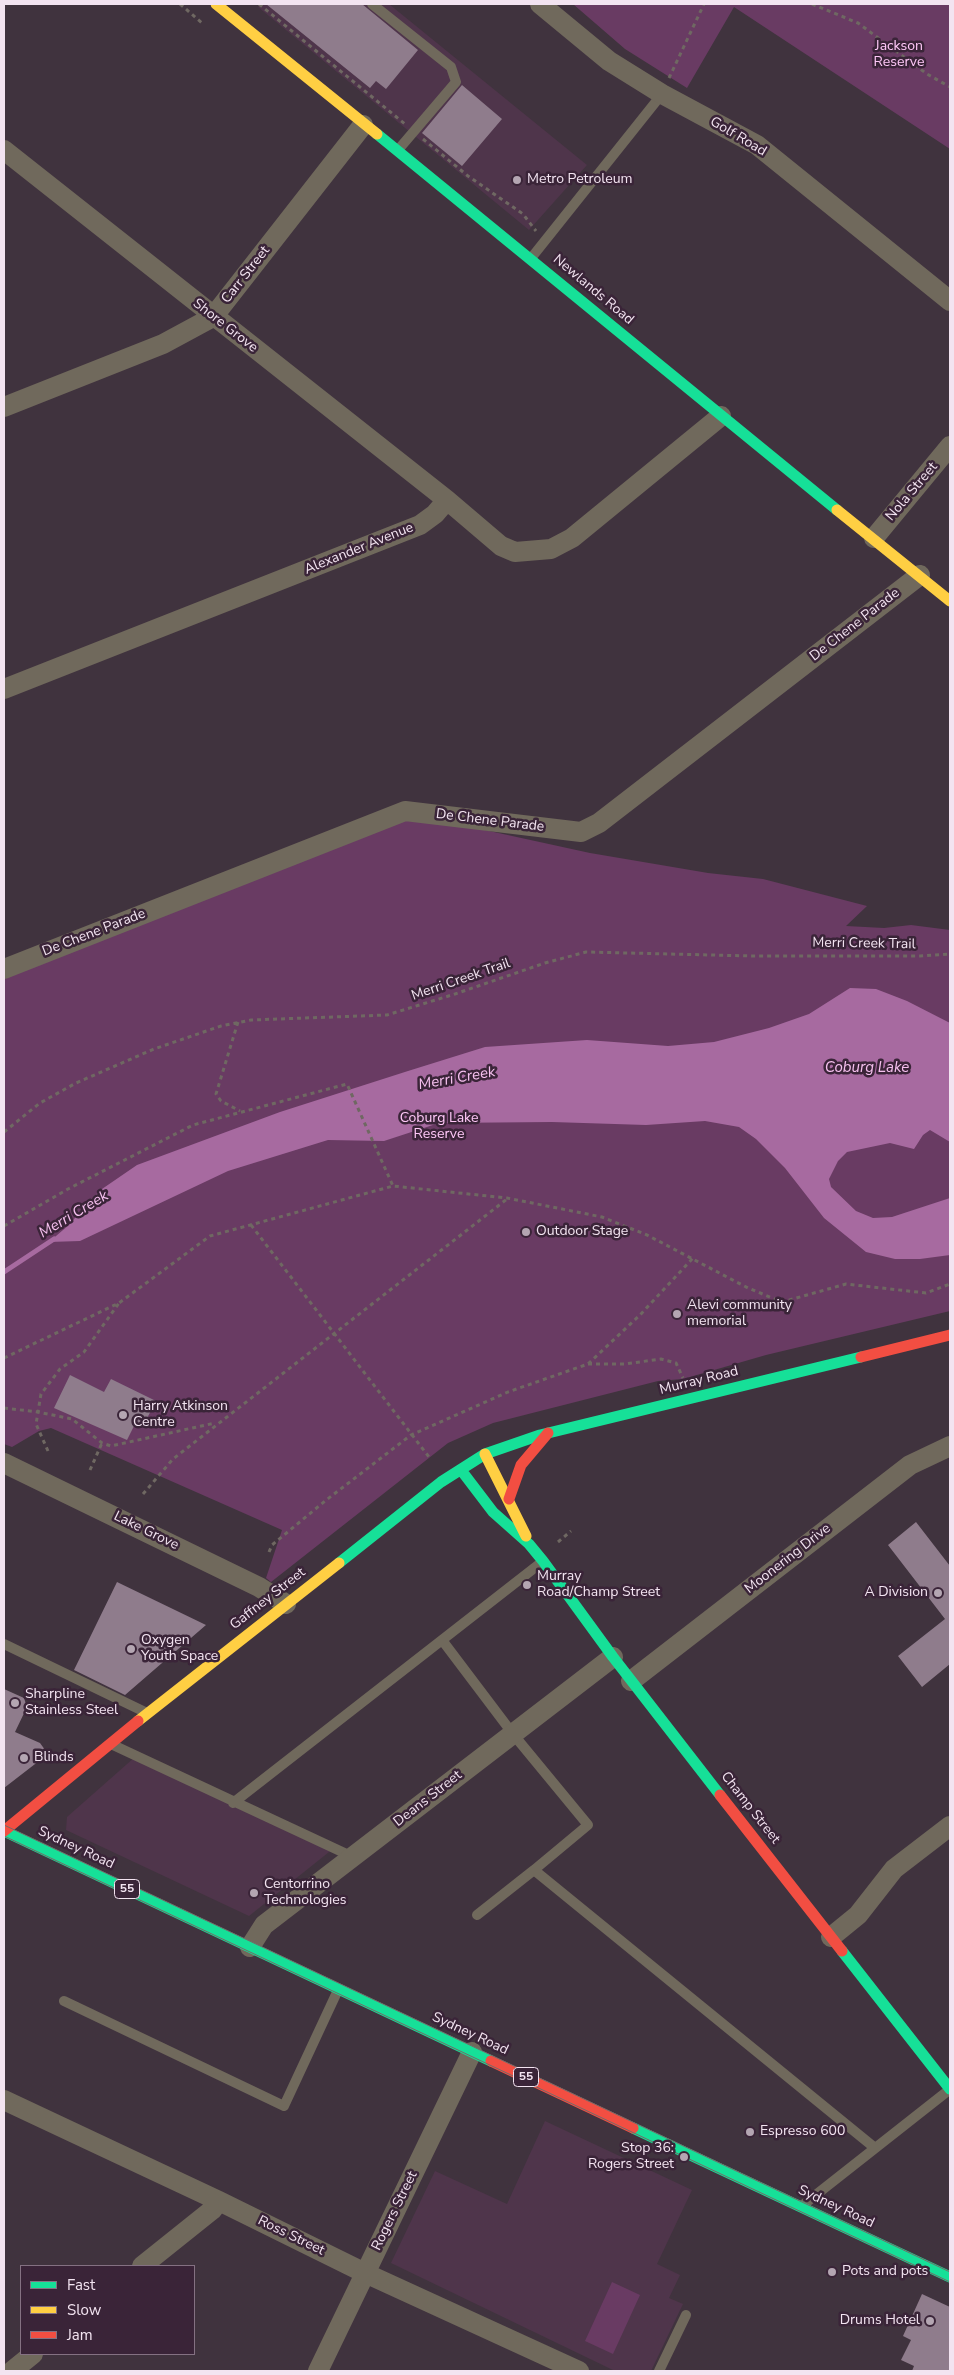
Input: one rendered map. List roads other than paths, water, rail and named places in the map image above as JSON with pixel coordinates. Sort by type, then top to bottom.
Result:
[{"type":"main road","name":"Newlands Road","points":[[216,4],[397,152],[531,258],[721,416],[950,601]]},
{"type":"main road","name":"Murray Road","points":[[461,1470],[485,1454],[548,1433],[950,1335]]},
{"type":"main road","points":[[509,1499],[522,1465],[535,1446],[548,1433]]},
{"type":"main road","name":"Champ Street","points":[[485,1454],[509,1499],[529,1544]]},
{"type":"main road","name":"Champ Street","points":[[461,1470],[493,1512],[529,1544],[543,1561],[631,1681],[950,2089]]},
{"type":"main road","name":"Gaffney Street","points":[[4,1831],[148,1713],[441,1482],[461,1470]]},
{"type":"main road","name":"Sydney Road","points":[[4,1831],[950,2277]]},
{"type":"street","name":"Golf Road","points":[[540,4],[609,61],[662,94],[757,145],[950,301]]},
{"type":"street","name":"Carr Street","points":[[4,408],[163,344],[213,317],[363,124]]},
{"type":"street","name":"Shore Grove","points":[[4,150],[447,500]]},
{"type":"street","points":[[447,500],[501,546],[515,552],[551,549],[572,538],[721,416]]},
{"type":"street","name":"Nola Street","points":[[874,538],[950,446]]},
{"type":"street","name":"Alexander Avenue","points":[[4,689],[420,525],[435,514],[447,500]]},
{"type":"street","name":"De Chene Parade","points":[[4,969],[405,811],[581,832],[599,823],[920,575]]},
{"type":"street","name":"Moonering Drive","points":[[631,1681],[910,1465],[950,1446]]},
{"type":"street","name":"Lake Grove","points":[[4,1463],[259,1587],[286,1604]]},
{"type":"street","name":"Deans Street","points":[[250,1947],[264,1925],[613,1657]]},
{"type":"street","points":[[831,1936],[858,1915],[894,1869],[950,1826]]},
{"type":"street","name":"Rogers Street","points":[[318,2371],[472,2052]]},
{"type":"street","name":"Ross Street","points":[[6,2105],[219,2201],[365,2273],[578,2371]]},
{"type":"street","points":[[143,2265],[212,2210],[219,2201]]},
{"type":"street","points":[[12,2371],[32,2355]]},
{"type":"lane","points":[[372,4],[451,67],[456,82],[397,152]]},
{"type":"lane","points":[[531,258],[662,94]]},
{"type":"lane","points":[[234,1803],[543,1561]]},
{"type":"lane","points":[[442,1640],[513,1734],[588,1825],[478,1915]]},
{"type":"lane","points":[[4,1644],[148,1713]]},
{"type":"lane","points":[[110,1744],[354,1857]]},
{"type":"lane","points":[[534,1870],[875,2148]]},
{"type":"lane","points":[[64,2001],[284,2106],[339,1989]]},
{"type":"lane","points":[[801,2207],[950,2089]]},
{"type":"lane","points":[[659,2371],[686,2315]]},
{"type":"water","name":"Coburg Lake","points":[[850,988],[876,989],[907,1001],[950,1023],[950,1142],[930,1130],[923,1135],[914,1149],[890,1143],[847,1152],[838,1161],[829,1179],[831,1187],[856,1211],[873,1218],[892,1217],[950,1198],[950,1255],[920,1259],[895,1259],[866,1252],[824,1218],[785,1168],[756,1139],[739,1127],[705,1121],[646,1125],[552,1122],[439,1123],[384,1141],[328,1140],[228,1171],[80,1241],[49,1242],[70,1224],[88,1202],[102,1189],[137,1165],[280,1112],[408,1071],[485,1047],[587,1040],[668,1046],[714,1042],[769,1028],[809,1014]]},
{"type":"waterway","name":"Merri Creek","points":[[4,1272],[54,1239]]},
{"type":"tram line","points":[[4,1825],[950,2272]]},
{"type":"tram line","points":[[4,1836],[950,2282]]},
{"type":"place","name":"Metro Petroleum","points":[[517,180]]},
{"type":"place","name":"Outdoor Stage","points":[[526,1232]]},
{"type":"place","name":"Alevi community memorial","points":[[677,1314]]},
{"type":"place","name":"Harry Atkinson Centre","points":[[123,1415]]},
{"type":"place","name":"Murray Road/Champ Street","points":[[527,1585]]},
{"type":"place","name":"A Division","points":[[938,1593]]},
{"type":"place","name":"Oxygen Youth Space","points":[[131,1649]]},
{"type":"place","name":"Sharpline Stainless Steel","points":[[15,1703]]},
{"type":"place","name":"Blinds","points":[[24,1758]]},
{"type":"place","name":"Centorrino Technologies","points":[[254,1893]]},
{"type":"place","name":"Espresso 600","points":[[750,2132]]},
{"type":"place","name":"Stop 36: Rogers Street","points":[[684,2157]]},
{"type":"place","name":"Pots and pots","points":[[832,2272]]},
{"type":"place","name":"Drums Hotel","points":[[930,2321]]},
{"type":"park label","name":"Jackson Reserve","points":[[899,56]]},
{"type":"park label","name":"Coburg Lake Reserve","points":[[439,1128]]}]
